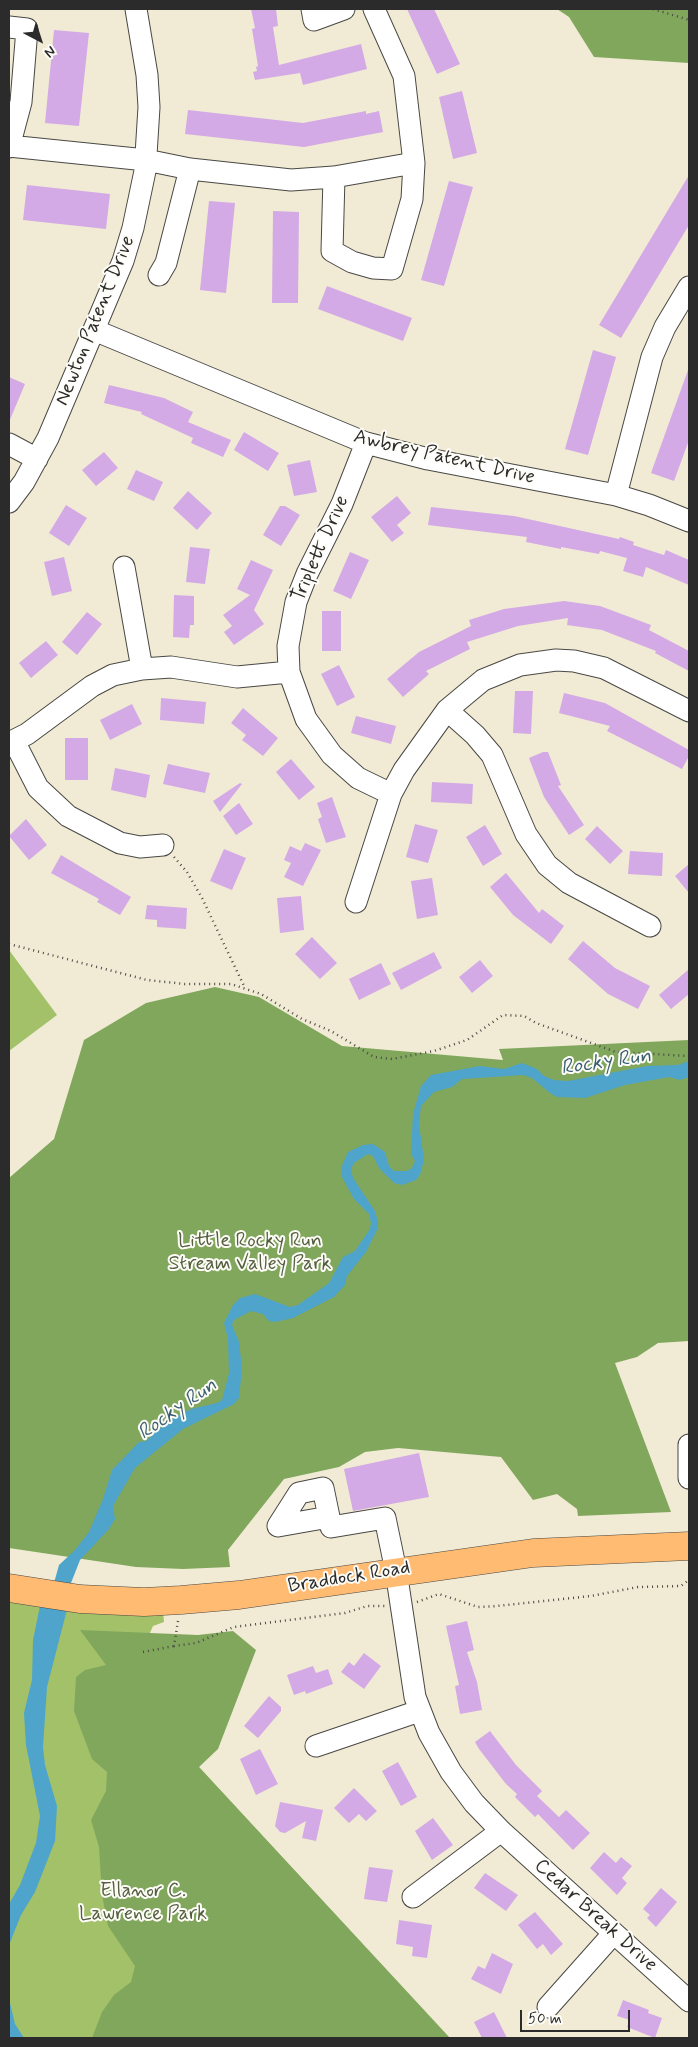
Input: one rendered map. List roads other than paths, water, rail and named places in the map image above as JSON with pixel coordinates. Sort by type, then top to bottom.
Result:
[{"type":"main road","name":"Braddock Road","points":[[9,1588],[80,1599],[144,1602],[211,1598],[533,1552],[689,1546]]},
{"type":"street","name":"Newton Patent Drive","points":[[9,502],[37,459],[94,330],[123,261],[140,202],[146,160],[149,107],[147,75],[136,9]]},
{"type":"street","points":[[312,9],[314,20],[344,9]]},
{"type":"street","points":[[334,178],[332,251],[352,262],[373,268],[392,269],[412,199],[414,163],[404,76],[374,9]]},
{"type":"street","points":[[9,28],[27,29],[9,146],[146,160],[190,169],[291,180],[334,178],[414,163]]},
{"type":"street","points":[[159,275],[169,256],[190,169]]},
{"type":"street","points":[[616,495],[652,357],[664,327],[689,287]]},
{"type":"street","name":"Awbrey Patent Drive","points":[[94,330],[366,443],[428,459],[616,495],[649,505],[689,521]]},
{"type":"street","name":"Triplett Drive","points":[[366,443],[342,504],[298,594],[291,622],[288,646],[289,672],[306,719],[332,755],[358,778],[391,794]]},
{"type":"street","points":[[9,444],[37,459]]},
{"type":"street","points":[[124,567],[142,668]]},
{"type":"street","points":[[356,902],[391,794],[418,748],[448,710],[474,686],[501,671],[520,664],[556,660],[582,662],[604,668],[689,711]]},
{"type":"street","points":[[163,844],[140,847],[120,843],[68,816],[38,788],[11,742],[92,686],[113,675],[142,668],[171,667],[237,677],[289,672]]},
{"type":"street","points":[[448,710],[492,755],[526,834],[547,865],[569,884],[650,926]]},
{"type":"street","points":[[689,1445],[689,1478]]},
{"type":"street","name":"Cedar Break Drive","points":[[329,1517],[331,1527],[385,1518],[396,1571],[419,1711],[451,1772],[474,1803],[501,1831],[689,2001]]},
{"type":"street","points":[[316,1746],[419,1711]]},
{"type":"street","points":[[413,1897],[501,1831]]},
{"type":"street","points":[[548,2007],[613,1934]]},
{"type":"water","name":"Rocky Run","points":[[689,1061],[689,1077],[680,1080],[669,1077],[625,1085],[585,1098],[557,1097],[532,1078],[523,1075],[462,1079],[452,1087],[434,1092],[421,1106],[419,1124],[424,1160],[420,1175],[416,1180],[402,1185],[394,1183],[379,1168],[373,1156],[368,1154],[354,1163],[351,1169],[353,1178],[375,1211],[378,1222],[377,1230],[366,1252],[347,1276],[345,1285],[334,1297],[293,1318],[275,1322],[269,1321],[263,1314],[251,1311],[234,1320],[232,1325],[239,1342],[242,1368],[239,1398],[234,1404],[183,1429],[135,1468],[113,1506],[115,1519],[109,1529],[80,1560],[71,1583],[71,1594],[47,1687],[43,1747],[45,1765],[57,1806],[55,1841],[35,1892],[21,1915],[9,1945],[9,1904],[20,1885],[36,1843],[40,1816],[26,1745],[24,1713],[32,1680],[33,1640],[40,1606],[54,1583],[59,1565],[75,1550],[89,1532],[103,1499],[112,1470],[139,1442],[146,1441],[169,1420],[191,1409],[222,1400],[229,1373],[228,1339],[224,1323],[233,1305],[240,1298],[255,1294],[290,1307],[298,1305],[329,1283],[343,1257],[355,1251],[370,1229],[369,1214],[354,1199],[342,1177],[341,1168],[348,1152],[363,1145],[373,1144],[385,1152],[389,1166],[394,1171],[407,1171],[412,1168],[415,1161],[411,1154],[413,1114],[421,1086],[431,1075],[480,1066],[504,1069],[522,1063],[537,1069],[544,1076],[554,1080],[568,1081],[647,1066],[678,1065]]},
{"type":"water","points":[[9,1999],[15,2024],[24,2038],[9,2038]]},
{"type":"park label","name":"Little Rocky Run Stream Valley Park","points":[[250,1254]]},
{"type":"park label","name":"Ellanor C. Lawrence Park","points":[[143,1904]]}]
